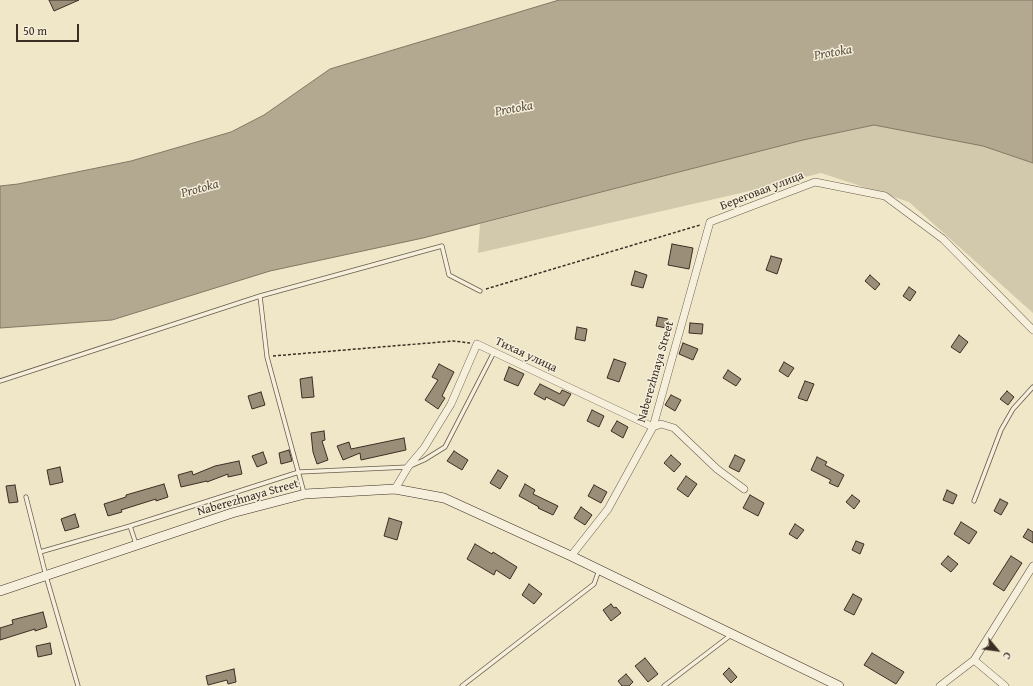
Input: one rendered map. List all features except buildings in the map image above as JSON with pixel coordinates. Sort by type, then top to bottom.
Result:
[{"type":"street","name":"Береговая улица","points":[[710,222],[815,182],[885,196],[943,239],[1033,330]]},
{"type":"street","name":"Naberezhnaya Street","points":[[572,556],[608,509],[653,427],[710,222]]},
{"type":"street","name":"Тихая улица","points":[[476,344],[653,427],[661,424],[674,428],[717,469],[744,490]]},
{"type":"street","points":[[395,489],[408,467],[424,448],[451,404],[476,344]]},
{"type":"street","name":"Naberezhnaya Street","points":[[0,591],[136,544],[232,513],[305,494],[395,489],[444,498],[572,556],[839,686]]},
{"type":"street","points":[[940,686],[974,660],[1033,566]]},
{"type":"street","points":[[974,660],[1005,686]]},
{"type":"lane","points":[[0,382],[260,296],[442,246],[449,275],[480,291]]},
{"type":"lane","points":[[260,296],[267,357],[305,494]]},
{"type":"lane","points":[[40,552],[130,526],[299,472],[408,467],[424,460],[445,447],[494,352]]},
{"type":"lane","points":[[974,501],[1001,430],[1013,409],[1033,387]]},
{"type":"lane","points":[[26,497],[46,576],[78,686]]},
{"type":"lane","points":[[130,526],[136,544]]},
{"type":"lane","points":[[462,686],[594,584],[599,569]]},
{"type":"lane","points":[[664,686],[732,634]]},
{"type":"path","name":"Береговая улица","points":[[480,291],[710,222]]},
{"type":"path","name":"Тихая улица","points":[[267,357],[453,341],[476,344]]},
{"type":"shaded area","points":[[874,125],[983,146],[1033,163],[1033,313],[909,202],[821,173],[741,193],[478,253],[480,224],[803,140]]},
{"type":"water","name":"Protoka","points":[[559,0],[1033,0],[1033,163],[983,146],[874,125],[803,140],[423,238],[270,271],[112,320],[0,328],[0,186],[18,184],[131,161],[231,132],[264,115],[330,69]]}]
